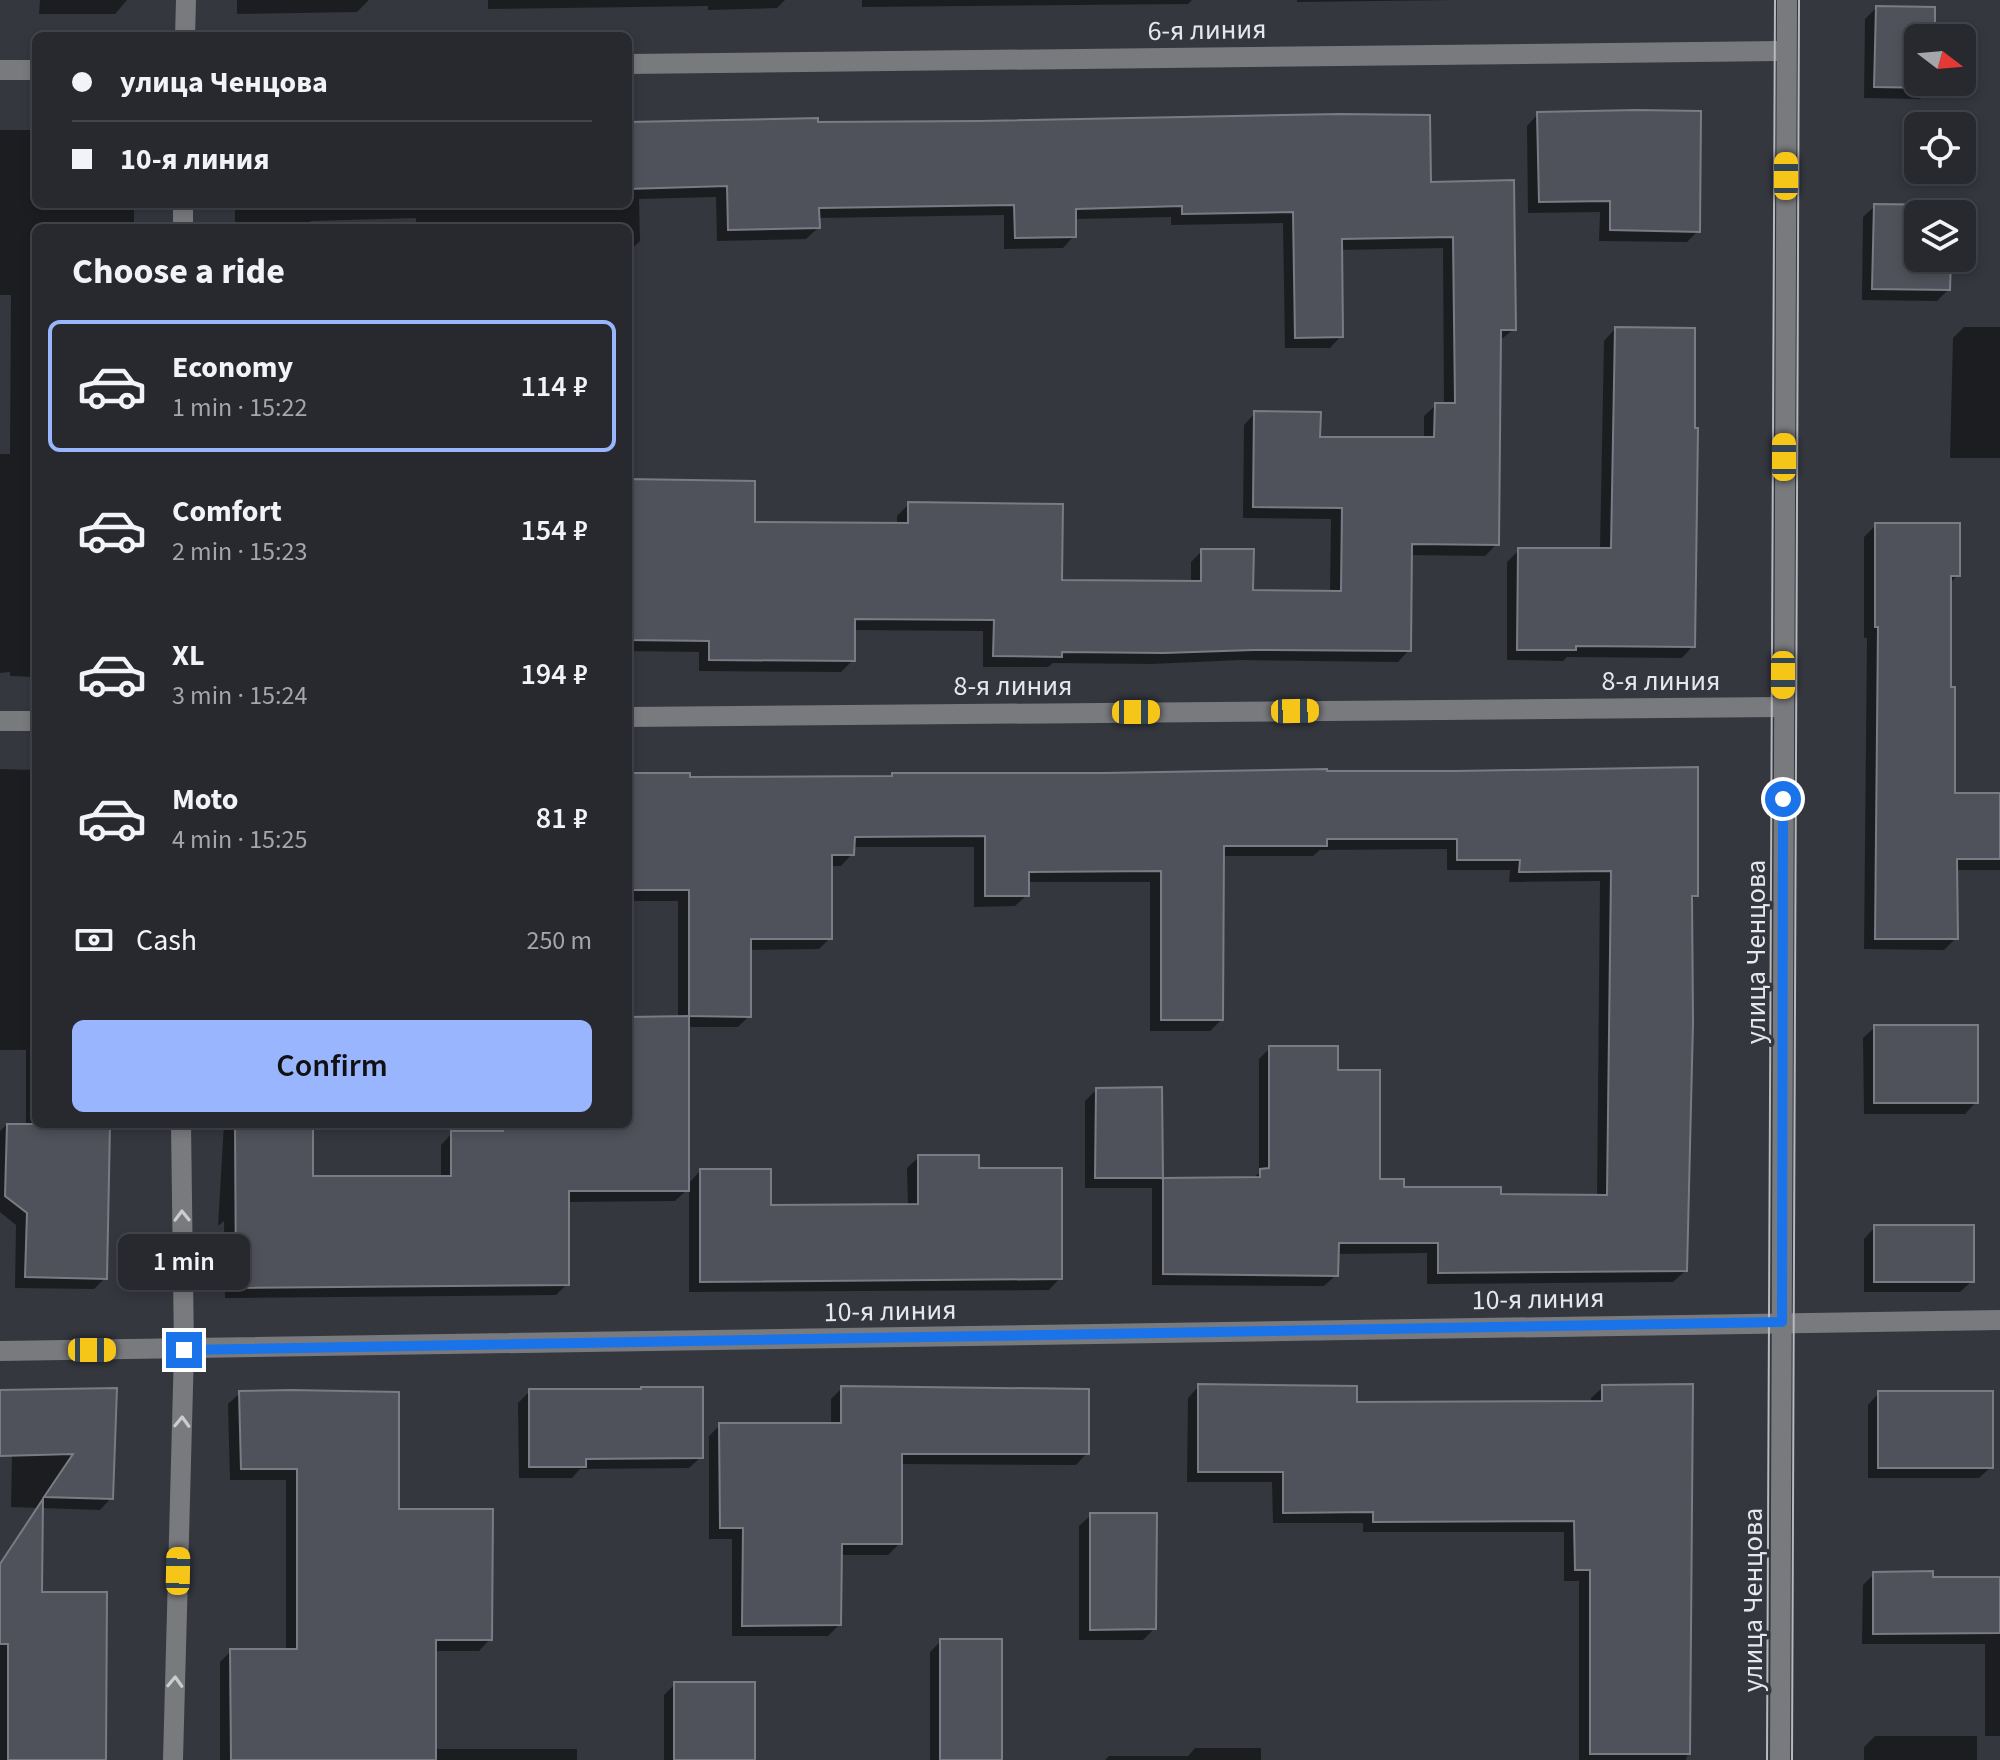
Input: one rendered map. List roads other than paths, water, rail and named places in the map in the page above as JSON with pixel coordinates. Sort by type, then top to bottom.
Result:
[{"type":"street","points":[[185,32],[186,0]]},
{"type":"street","name":"улица Ченцова","points":[[1780,1760],[1787,0]]},
{"type":"street","name":"6-я линия","points":[[632,64],[1786,51]]},
{"type":"street","points":[[0,70],[32,70]]},
{"type":"street","name":"8-я линия","points":[[632,717],[1783,707]]},
{"type":"street","points":[[0,721],[32,721]]},
{"type":"street","points":[[173,1760],[184,1350],[181,1128]]},
{"type":"street","name":"10-я линия","points":[[0,1351],[2000,1320]]},
{"type":"tram line","points":[[1767,1760],[1775,0]]},
{"type":"tram line","points":[[1792,1760],[1799,0]]}]
